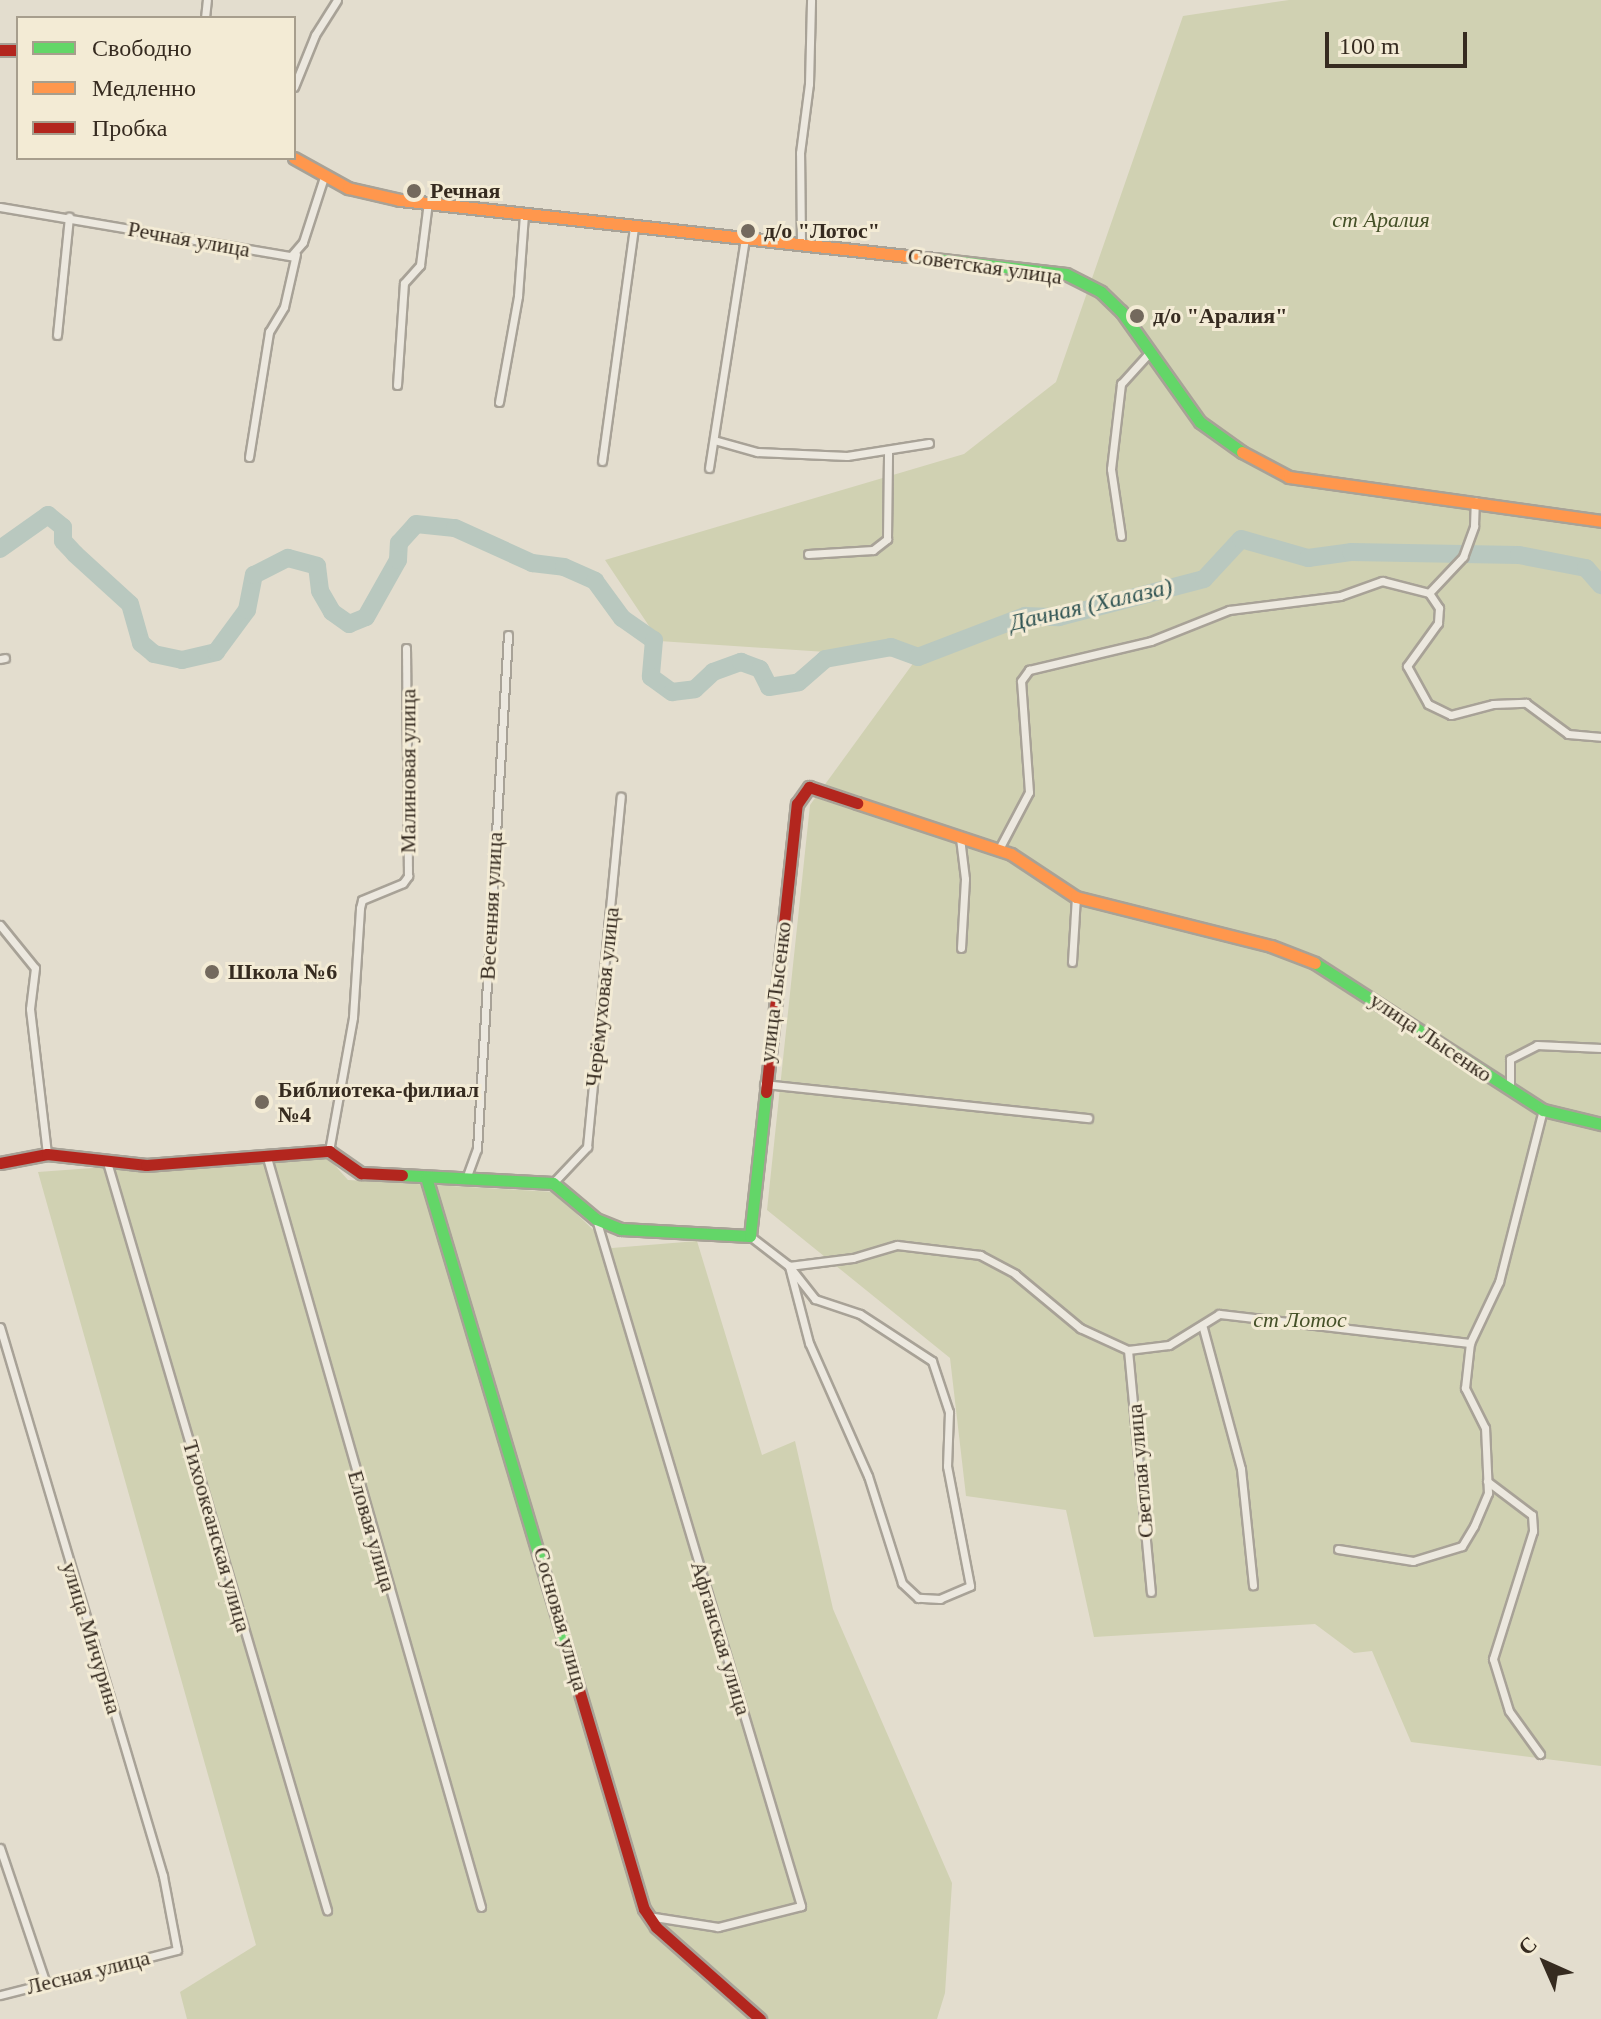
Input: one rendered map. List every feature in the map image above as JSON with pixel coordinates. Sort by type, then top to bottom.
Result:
[{"type":"street","points":[[296,82],[315,35],[337,0]]},
{"type":"street","points":[[801,243],[800,153],[809,84],[811,0]]},
{"type":"street","name":"Советская улица","points":[[296,159],[324,177],[374,195],[1066,274],[1101,292],[1200,422],[1237,450],[1289,477],[1601,521]]},
{"type":"street","points":[[249,457],[269,332],[284,307],[296,254],[324,177]]},
{"type":"street","points":[[397,385],[404,283],[420,265],[428,201]]},
{"type":"street","name":"Речная улица","points":[[0,207],[285,256],[296,254]]},
{"type":"street","points":[[499,402],[521,271],[524,214]]},
{"type":"street","points":[[57,335],[69,217]]},
{"type":"street","points":[[602,461],[634,227]]},
{"type":"street","points":[[709,468],[745,239]]},
{"type":"street","points":[[1121,536],[1111,469],[1121,384],[1149,353]]},
{"type":"street","points":[[714,440],[757,452],[888,453],[929,443]]},
{"type":"street","points":[[808,554],[873,550],[887,539],[888,453]]},
{"type":"street","points":[[1429,593],[1463,557],[1474,526],[1475,501]]},
{"type":"street","points":[[999,849],[1029,792],[1021,681],[1029,670],[1151,641],[1229,610],[1340,596],[1382,581],[1429,593],[1439,608],[1438,623],[1407,666],[1428,704],[1451,715],[1493,704],[1526,703],[1568,734],[1601,737]]},
{"type":"street","name":"Весенняя улица","points":[[467,1176],[477,1149],[508,635]]},
{"type":"street","name":"Малиновая улица","points":[[329,1151],[353,1017],[362,900],[403,883],[408,876],[406,648]]},
{"type":"street","name":"улица Лысенко","points":[[750,1236],[764,1084],[797,804],[805,791],[817,788],[999,849],[1076,897],[1271,946],[1332,969],[1543,1110],[1601,1124]]},
{"type":"street","name":"Черёмуховая улица","points":[[553,1183],[587,1147],[621,797]]},
{"type":"street","points":[[960,838],[965,879],[961,948]]},
{"type":"street","points":[[1072,962],[1076,897]]},
{"type":"street","points":[[0,925],[35,968],[30,1009],[47,1154]]},
{"type":"street","points":[[1510,1089],[1510,1059],[1537,1045],[1601,1048]]},
{"type":"street","points":[[764,1084],[1088,1118]]},
{"type":"street","points":[[1338,1549],[1413,1561],[1444,1555],[1462,1546],[1468,1536],[1488,1493],[1485,1428],[1465,1388],[1470,1343],[1499,1282],[1543,1110]]},
{"type":"street","points":[[0,1163],[47,1154],[146,1165],[329,1151],[361,1173],[467,1176],[553,1183],[596,1219],[621,1229],[750,1236],[789,1266],[815,1299],[860,1314],[932,1361],[949,1412],[947,1466],[970,1586],[940,1599],[918,1598],[902,1583],[868,1476],[809,1343],[789,1266]]},
{"type":"street","name":"Еловая улица","points":[[266,1154],[481,1907]]},
{"type":"street","name":"Тихоокеанская улица","points":[[107,1162],[327,1910]]},
{"type":"street","name":"Сосновая улица","points":[[426,1177],[647,1916]]},
{"type":"street","name":"Афганская улица","points":[[596,1219],[801,1906],[718,1927],[647,1916]]},
{"type":"street","points":[[789,1266],[853,1258],[897,1245],[980,1255],[1015,1274],[1080,1328],[1128,1350],[1169,1345],[1203,1328],[1219,1314],[1470,1343]]},
{"type":"street","name":"улица Мичурина","points":[[0,1327],[163,1876],[177,1950]]},
{"type":"street","points":[[1203,1328],[1241,1469],[1253,1585]]},
{"type":"street","name":"Светлая улица","points":[[1128,1350],[1151,1592]]},
{"type":"street","points":[[1487,1481],[1532,1515],[1533,1531],[1493,1659],[1509,1711],[1540,1754]]},
{"type":"street","points":[[0,1848],[45,1981]]},
{"type":"street","points":[[647,1916],[760,2019]]},
{"type":"street","name":"Лесная улица","points":[[0,1995],[45,1981],[177,1950]]},
{"type":"green space","points":[[1289,0],[1601,0],[1601,1766],[1411,1742],[1372,1651],[1354,1653],[1315,1624],[1094,1637],[1066,1510],[966,1496],[950,1358],[767,1210],[810,805],[917,658],[659,641],[605,560],[964,454],[1056,382],[1183,16]]},
{"type":"green space","points":[[322,1151],[348,1180],[554,1192],[612,1248],[697,1241],[762,1455],[795,1441],[833,1609],[952,1883],[945,1993],[937,2019],[187,2019],[180,1992],[256,1945],[38,1172]]},
{"type":"waterway","name":"Дачная (Халаза)","points":[[0,549],[48,515],[63,527],[63,541],[130,604],[141,643],[154,654],[182,660],[216,652],[247,610],[254,575],[288,558],[317,566],[320,591],[332,612],[349,624],[366,617],[398,560],[399,543],[416,524],[455,528],[532,563],[564,567],[595,581],[622,618],[654,640],[651,677],[672,692],[695,689],[713,672],[741,662],[760,669],[769,687],[799,682],[825,659],[891,647],[918,657],[1025,616],[1059,617],[1204,579],[1241,539],[1308,558],[1351,552],[1519,555],[1586,568],[1601,585]]},
{"type":"traffic: fast","points":[[934,259],[1066,274],[1101,292],[1121,311],[1200,422],[1242,452]]},
{"type":"traffic: fast","points":[[1315,963],[1543,1110],[1601,1124]]},
{"type":"traffic: fast","points":[[402,1175],[553,1183],[596,1219],[621,1229],[750,1236],[766,1092]]},
{"type":"traffic: fast","points":[[426,1177],[566,1646]]},
{"type":"traffic: slow","points":[[296,159],[348,188],[400,200],[934,259]]},
{"type":"traffic: slow","points":[[1242,452],[1289,477],[1601,521]]},
{"type":"traffic: slow","points":[[857,803],[1011,854],[1076,897],[1271,946],[1315,963]]},
{"type":"traffic: jam","points":[[0,50],[16,50]]},
{"type":"traffic: jam","points":[[766,1092],[797,804],[809,787],[857,803]]},
{"type":"traffic: jam","points":[[0,1163],[47,1154],[146,1165],[329,1151],[361,1173],[402,1175]]},
{"type":"traffic: jam","points":[[566,1646],[644,1909],[656,1927],[760,2019]]},
{"type":"place","name":"Речная","points":[[414,191]]},
{"type":"place","name":"д/о \"Лотос\"","points":[[748,231]]},
{"type":"place","name":"д/о \"Аралия\"","points":[[1137,316]]},
{"type":"place","name":"Школа №6","points":[[212,972]]},
{"type":"place","name":"Библиотека-филиал №4","points":[[262,1102]]},
{"type":"park label","name":"ст Аралия","points":[[1381,220]]},
{"type":"park label","name":"ст Лотос","points":[[1300,1320]]}]
